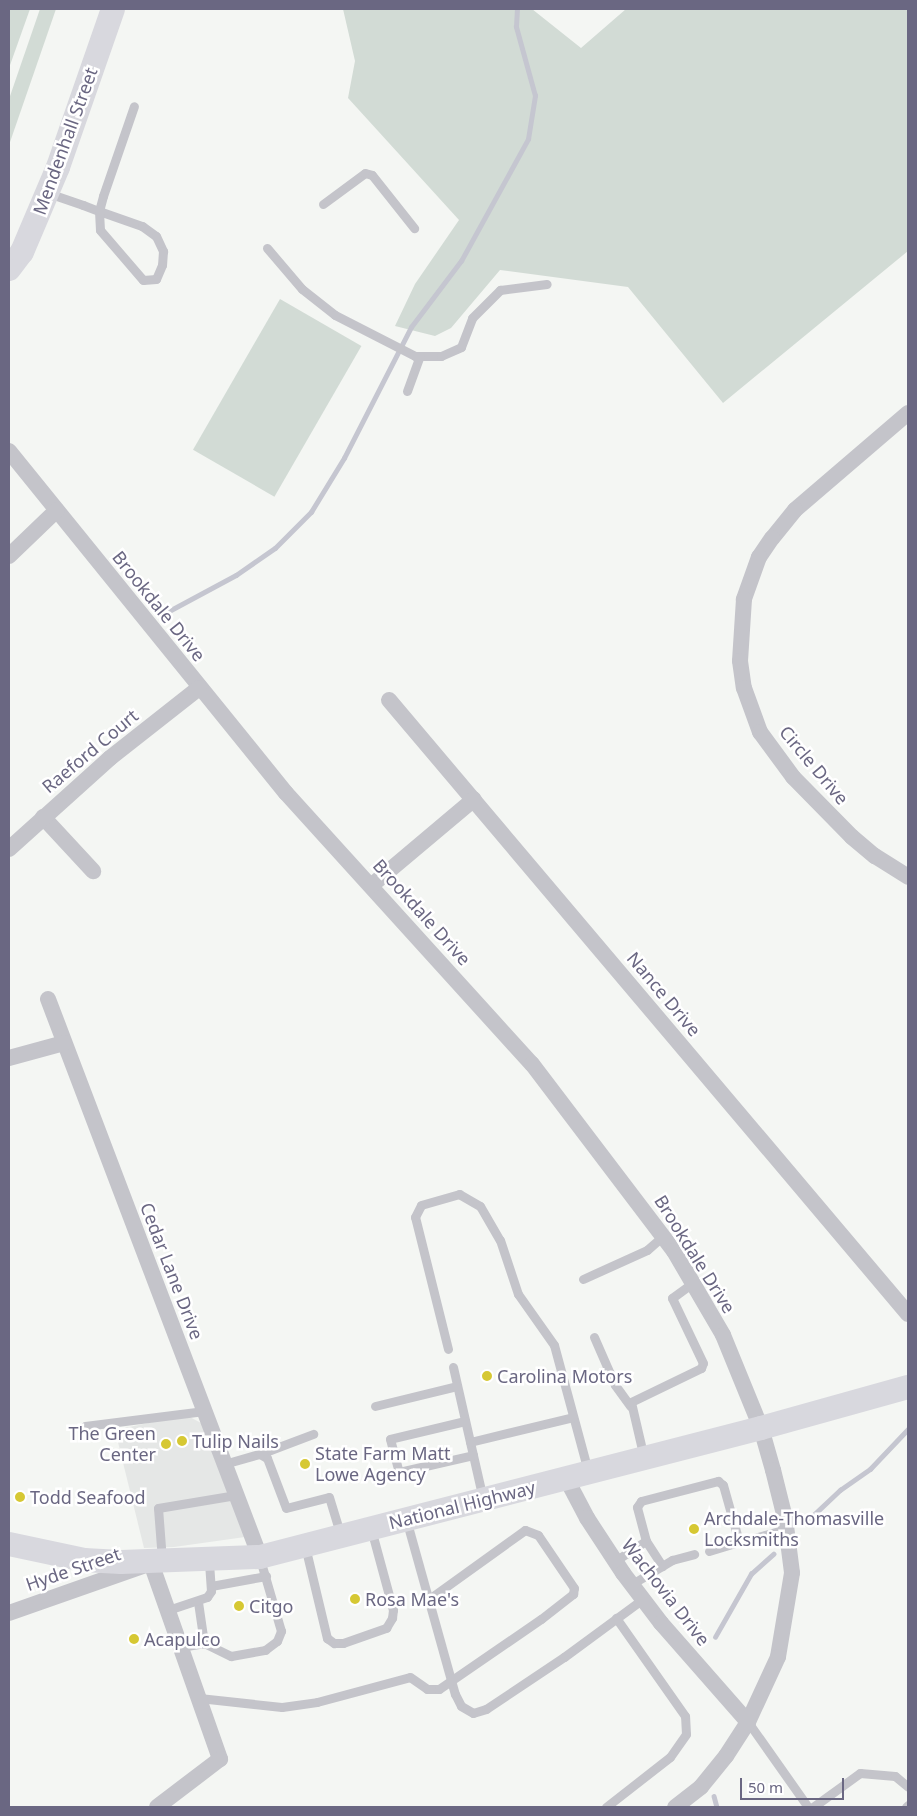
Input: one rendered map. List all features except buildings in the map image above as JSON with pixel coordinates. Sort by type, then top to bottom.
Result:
[{"type":"main road","name":"Mendenhall Street","points":[[9,269],[22,252],[47,193],[113,9]]},
{"type":"main road","name":"National Highway","points":[[9,1544],[84,1560],[157,1563],[209,1559],[263,1567],[305,1546],[761,1428],[908,1387]]},
{"type":"street","name":"Circle Drive","points":[[908,413],[796,510],[772,538],[759,557],[746,592],[740,648],[746,695],[760,732],[773,751],[819,807],[875,856],[908,877]]},
{"type":"street","name":"Brookdale Drive","points":[[9,452],[286,793],[372,885],[532,1064],[663,1236],[723,1335],[761,1428],[787,1529],[792,1573],[788,1613],[778,1656],[748,1722],[726,1756],[701,1787],[675,1807]]},
{"type":"street","points":[[9,556],[57,510]]},
{"type":"street","name":"Raeford Court","points":[[9,849],[110,758],[199,688]]},
{"type":"street","name":"Nance Drive","points":[[389,700],[908,1314]]},
{"type":"street","points":[[372,885],[474,799]]},
{"type":"street","points":[[43,817],[93,871]]},
{"type":"street","name":"Cedar Lane Drive","points":[[48,999],[263,1567]]},
{"type":"street","points":[[9,1058],[64,1043]]},
{"type":"street","name":"Wachovia Drive","points":[[577,1475],[587,1518],[615,1561],[643,1599],[748,1722]]},
{"type":"street","points":[[157,1563],[168,1610],[220,1759],[157,1807]]},
{"type":"street","name":"Hyde Street","points":[[9,1612],[157,1563]]},
{"type":"lane","points":[[47,193],[99,211],[142,226],[156,236],[163,250],[162,265],[156,278],[144,280],[130,267],[100,230],[99,211],[134,106]]},
{"type":"lane","points":[[324,204],[365,173],[372,175],[414,228]]},
{"type":"lane","points":[[267,248],[302,289],[335,315],[409,353],[420,356],[441,356],[461,347],[472,318],[500,290],[547,284]]},
{"type":"lane","points":[[408,391],[420,356]]},
{"type":"lane","points":[[448,1349],[415,1217],[420,1205],[459,1194],[480,1206],[500,1240],[518,1294],[554,1345],[573,1417],[577,1475]]},
{"type":"lane","points":[[583,1279],[647,1250],[663,1236]]},
{"type":"lane","points":[[630,1406],[631,1402],[701,1368],[703,1363],[672,1298],[693,1283]]},
{"type":"lane","points":[[594,1337],[615,1385],[630,1406],[644,1458]]},
{"type":"lane","points":[[453,1367],[483,1500]]},
{"type":"lane","points":[[375,1406],[457,1386]]},
{"type":"lane","points":[[85,1426],[204,1411]]},
{"type":"lane","points":[[470,1442],[573,1417]]},
{"type":"lane","points":[[465,1421],[390,1439],[399,1472],[473,1455]]},
{"type":"lane","points":[[224,1464],[260,1454],[313,1434]]},
{"type":"lane","points":[[260,1454],[267,1458],[286,1508],[328,1497],[341,1536]]},
{"type":"lane","points":[[662,1566],[646,1541],[637,1507],[641,1501],[718,1481],[723,1485],[739,1542]]},
{"type":"lane","points":[[157,1563],[158,1508],[236,1495]]},
{"type":"lane","points":[[406,1519],[452,1682],[461,1706],[474,1713],[486,1709],[643,1599]]},
{"type":"lane","points":[[305,1546],[326,1638],[334,1643],[343,1642],[386,1628],[392,1618],[393,1610],[371,1528]]},
{"type":"lane","points":[[709,1550],[787,1529]]},
{"type":"lane","points":[[198,1698],[282,1707],[317,1702],[402,1677],[410,1677],[432,1691],[452,1682],[541,1619],[573,1594],[574,1588],[538,1535],[525,1530],[428,1599]]},
{"type":"lane","points":[[615,1561],[646,1541]]},
{"type":"lane","points":[[632,1584],[662,1566],[694,1554]]},
{"type":"lane","points":[[168,1610],[198,1602],[207,1597],[211,1586],[209,1559]]},
{"type":"lane","points":[[180,1647],[204,1642],[232,1656],[265,1650],[277,1641],[280,1630],[263,1567],[211,1586]]},
{"type":"lane","points":[[198,1602],[204,1642]]},
{"type":"lane","points":[[608,1807],[670,1757],[686,1734],[685,1716],[616,1618]]},
{"type":"lane","points":[[748,1722],[808,1807]]},
{"type":"lane","points":[[813,1807],[860,1773],[895,1776],[908,1787]]},
{"type":"shaded area","points":[[9,9],[30,9],[9,68]]},
{"type":"shaded area","points":[[40,9],[56,9],[9,145],[9,99]]},
{"type":"shaded area","points":[[343,9],[532,9],[581,48],[626,9],[908,9],[908,251],[723,403],[628,287],[500,270],[451,328],[435,336],[395,326],[415,284],[459,220],[348,98],[355,61]]},
{"type":"shaded area","points":[[280,299],[361,346],[274,497],[193,450]]},
{"type":"shaded area","points":[[186,1415],[203,1424],[245,1537],[174,1547],[144,1548],[115,1430]]},
{"type":"waterway","points":[[169,611],[236,575],[275,548],[311,512],[344,458],[411,327],[461,261],[528,139],[535,96],[516,27],[517,9]]},
{"type":"waterway","points":[[804,1524],[840,1490],[870,1469],[908,1429]]},
{"type":"waterway","points":[[715,1637],[751,1574],[773,1554]]},
{"type":"waterway","points":[[714,1796],[717,1807]]},
{"type":"place","name":"Carolina Motors","points":[[487,1376]]},
{"type":"place","name":"Tulip Nails","points":[[182,1441]]},
{"type":"place","name":"The Green Center","points":[[166,1444]]},
{"type":"place","name":"State Farm Matt Lowe Agency","points":[[305,1464]]},
{"type":"place","name":"Todd Seafood","points":[[20,1497]]},
{"type":"place","name":"Archdale-Thomasville Locksmiths","points":[[694,1529]]},
{"type":"place","name":"Rosa Mae's","points":[[355,1599]]},
{"type":"place","name":"Citgo","points":[[239,1606]]},
{"type":"place","name":"Acapulco","points":[[134,1639]]}]
